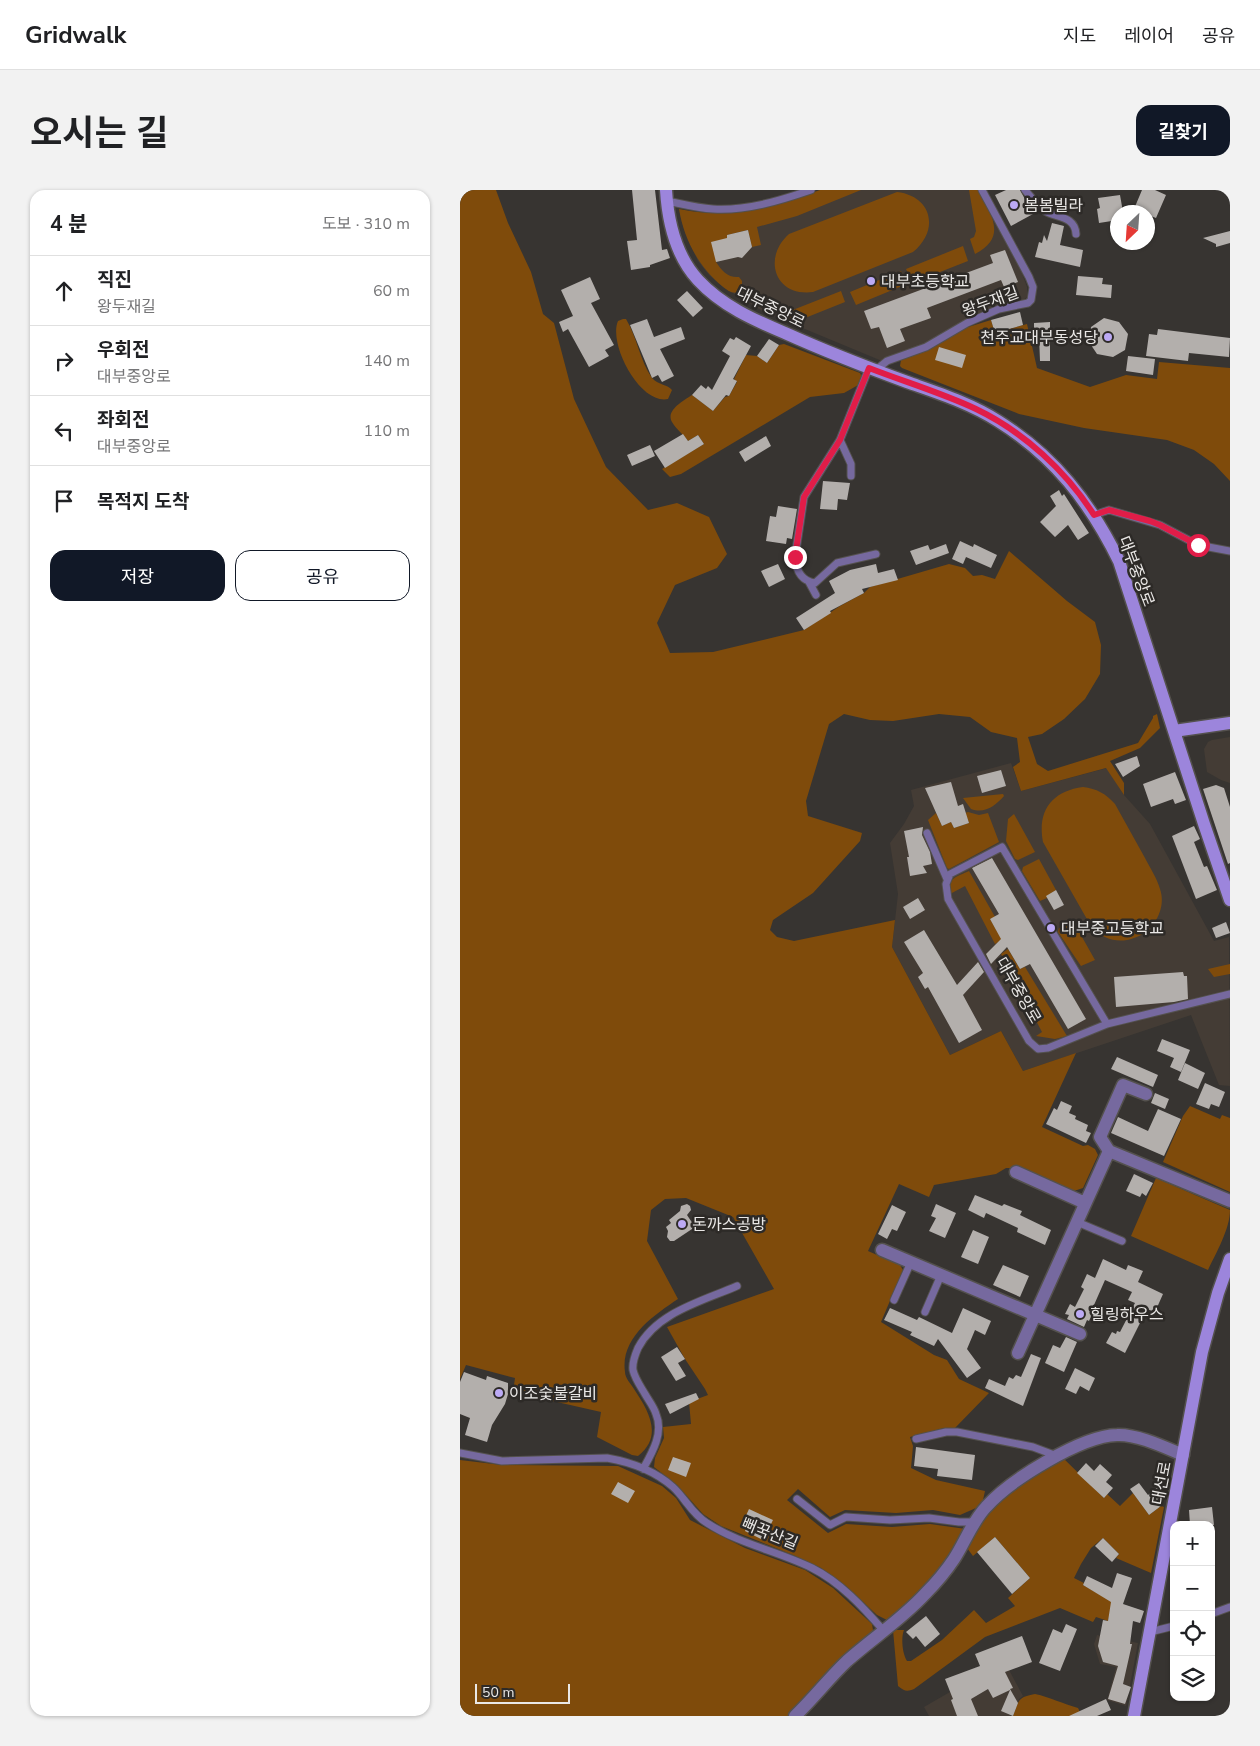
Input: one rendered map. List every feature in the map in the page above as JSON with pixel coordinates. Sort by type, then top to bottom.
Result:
[{"type":"street","name":"대부중앙로","points":[[666,196],[676,245],[690,270],[710,291],[726,303],[757,322],[977,410],[1020,436],[1040,452],[1064,476],[1094,515],[1119,561],[1230,900]]},
{"type":"street","points":[[1174,732],[1230,723]]},
{"type":"street","points":[[1146,1094],[1123,1085],[1100,1137],[1109,1151],[1230,1201]]},
{"type":"street","points":[[1018,1353],[1109,1151]]},
{"type":"street","points":[[1016,1172],[1085,1203]]},
{"type":"street","points":[[882,1250],[1080,1334]]},
{"type":"street","name":"대선로","points":[[1134,1716],[1207,1331],[1230,1259]]},
{"type":"street","points":[[795,1716],[846,1662],[905,1614],[942,1576],[986,1507],[997,1496],[1030,1471],[1088,1442],[1118,1435],[1147,1441],[1183,1454]]},
{"type":"lane","points":[[666,196],[712,209],[730,209],[769,203],[811,190]]},
{"type":"lane","name":"왕두재길","points":[[872,369],[926,347],[967,322],[1008,306],[1023,305],[1031,300],[1032,287],[1029,277],[982,190]]},
{"type":"lane","points":[[1025,190],[1044,210],[1069,220],[1074,224],[1076,234]]},
{"type":"lane","points":[[816,595],[809,582],[799,574],[796,567],[795,557],[802,504],[808,489],[840,440],[872,369]]},
{"type":"lane","points":[[840,440],[851,464],[851,476]]},
{"type":"lane","points":[[1094,515],[1109,510],[1160,525],[1198,545],[1230,551]]},
{"type":"lane","points":[[809,582],[815,583],[819,581],[837,563],[876,554]]},
{"type":"lane","name":"대부중앙로","points":[[927,833],[947,879],[945,889],[948,899],[1029,1041],[1034,1046],[1048,1048],[1107,1024],[1230,994]]},
{"type":"lane","points":[[947,879],[954,872],[1002,847],[1107,1024]]},
{"type":"lane","points":[[1077,1222],[1122,1242]]},
{"type":"lane","points":[[894,1300],[911,1262]]},
{"type":"lane","points":[[925,1312],[941,1275]]},
{"type":"lane","points":[[643,1469],[656,1443],[659,1424],[657,1415],[632,1368],[634,1356],[651,1331],[664,1320],[682,1309],[738,1286]]},
{"type":"lane","points":[[916,1439],[946,1432],[957,1432],[1025,1445],[1057,1456]]},
{"type":"lane","name":"뻐꾹산길","points":[[460,1453],[502,1461],[607,1458],[624,1460],[672,1486],[693,1512],[706,1523],[751,1544],[813,1568],[849,1594],[883,1630]]},
{"type":"lane","points":[[797,1499],[830,1525],[846,1517],[890,1520],[929,1518],[975,1522]]},
{"type":"lane","points":[[1215,1613],[1230,1607]]},
{"type":"lane","points":[[1150,1632],[1170,1627]]},
{"type":"shaded area","points":[[460,190],[496,190],[508,223],[531,272],[543,314],[554,323],[574,399],[606,467],[648,510],[677,503],[709,517],[727,554],[717,568],[675,585],[657,623],[670,653],[713,652],[804,630],[840,606],[864,593],[870,587],[949,564],[965,568],[973,576],[982,575],[995,579],[1009,551],[1067,601],[1095,622],[1101,645],[1100,674],[1085,699],[1064,719],[1042,734],[1028,737],[1037,764],[1048,771],[1138,743],[1153,716],[1157,714],[1160,728],[1140,748],[1110,761],[1124,783],[1124,795],[1106,768],[1021,791],[1013,767],[1020,762],[1017,738],[991,732],[970,717],[939,714],[893,721],[870,720],[844,714],[829,724],[806,801],[808,816],[862,833],[860,841],[813,893],[773,920],[770,930],[777,937],[794,941],[895,920],[892,947],[950,1055],[1001,1031],[1023,1071],[1076,1053],[1042,1127],[1083,1146],[1088,1145],[1095,1149],[1098,1155],[1083,1188],[1074,1191],[1023,1168],[1006,1168],[996,1174],[934,1185],[929,1197],[899,1184],[868,1251],[900,1265],[903,1270],[881,1322],[934,1355],[947,1360],[959,1379],[989,1393],[955,1428],[944,1428],[910,1437],[913,1446],[911,1468],[936,1480],[985,1491],[983,1500],[976,1508],[960,1515],[933,1510],[896,1513],[845,1510],[830,1517],[798,1489],[787,1500],[828,1533],[846,1524],[892,1527],[930,1524],[966,1529],[938,1574],[892,1618],[887,1620],[877,1615],[846,1586],[821,1568],[721,1526],[703,1514],[677,1485],[654,1467],[655,1458],[664,1438],[663,1427],[691,1424],[689,1402],[708,1395],[667,1327],[774,1289],[733,1217],[686,1198],[665,1199],[651,1210],[647,1241],[678,1299],[649,1320],[633,1338],[628,1348],[625,1360],[626,1376],[648,1414],[652,1432],[646,1448],[638,1456],[632,1455],[597,1437],[601,1412],[513,1392],[515,1378],[466,1365],[460,1379]]},
{"type":"shaded area","name":"대부초등학교","points":[[820,190],[979,190],[1022,273],[1027,287],[1027,297],[1023,300],[997,307],[925,345],[882,361],[764,312],[723,287],[709,275],[698,261],[685,232],[679,209],[710,213],[751,211]]},
{"type":"shaded area","points":[[820,190],[861,190],[797,216],[757,227],[761,245],[752,247],[748,230],[727,235],[716,262],[726,273],[739,277],[742,281],[742,290],[737,293],[729,291],[722,286],[699,261],[684,231],[679,209],[715,213],[751,210],[786,202]]},
{"type":"shaded area","points":[[969,190],[979,190],[994,225],[994,233],[991,240],[975,254],[970,239],[974,237],[976,231]]},
{"type":"shaded area","points":[[897,192],[918,200],[925,207],[928,215],[927,234],[922,243],[913,252],[813,292],[800,292],[789,288],[782,282],[777,274],[776,254],[789,234]]},
{"type":"shaded area","points":[[963,246],[968,261],[912,283],[906,269]]},
{"type":"shaded area","points":[[901,271],[907,284],[856,305],[850,292]]},
{"type":"shaded area","points":[[841,291],[845,302],[790,324],[782,320],[780,315]]},
{"type":"shaded area","points":[[626,319],[630,326],[644,364],[652,378],[672,390],[668,399],[657,398],[647,393],[629,371],[622,357],[616,331],[618,321]]},
{"type":"shaded area","points":[[991,320],[995,333],[1027,324],[1037,368],[1090,387],[1126,375],[1157,379],[1159,362],[1230,368],[1230,481],[1214,464],[1194,450],[1167,440],[1084,428],[1019,414],[900,366],[901,360],[929,349],[965,328]]},
{"type":"shaded area","points":[[784,344],[860,373],[862,377],[860,384],[844,393],[810,397],[681,474],[670,477],[662,469],[704,444],[698,435],[688,441],[672,422],[671,413],[673,410],[692,395],[713,411],[725,397],[729,396],[737,382],[734,379],[746,355],[757,356],[767,363],[779,345]]},
{"type":"shaded area","points":[[1230,737],[1230,783],[1207,772],[1204,749],[1208,742],[1212,740]]},
{"type":"shaded area","name":"대부중고등학교","points":[[1011,763],[1021,791],[1107,768],[1124,795],[1150,824],[1214,941],[1229,937],[1230,1086],[1219,1085],[1191,1015],[1023,1071],[1001,1031],[950,1055],[892,947],[898,894],[890,843],[914,806],[911,790]]},
{"type":"shaded area","points":[[1083,787],[1101,792],[1115,804],[1159,885],[1162,904],[1157,919],[1147,931],[1128,940],[1122,941],[1106,938],[1092,928],[1043,842],[1042,821],[1049,804],[1063,793]]},
{"type":"shaded area","points":[[1003,794],[1004,796],[997,803],[985,810],[971,809],[963,798]]},
{"type":"shaded area","points":[[936,813],[942,826],[951,822],[954,828],[969,823],[965,813],[979,815],[988,813],[999,842],[949,869],[928,820]]},
{"type":"shaded area","points":[[1014,814],[1035,852],[1018,860],[1015,859],[1006,841],[1008,819]]},
{"type":"shaded area","points":[[1039,859],[1056,890],[1040,901],[1022,871],[1023,867]]},
{"type":"shaded area","points":[[969,871],[995,917],[990,919],[997,931],[1007,937],[995,944],[965,886],[950,894],[950,884],[954,878]]},
{"type":"shaded area","points":[[1073,921],[1095,960],[1081,966],[1058,932],[1059,928]]},
{"type":"shaded area","points":[[1008,949],[1020,969],[1025,967],[1067,1036],[1055,1039],[1036,1036],[1042,1032],[1001,954]]},
{"type":"shaded area","points":[[1230,964],[1230,974],[1214,977],[1208,969]]},
{"type":"shaded area","points":[[1190,1106],[1220,1119],[1222,1115],[1230,1118],[1230,1192],[1163,1162],[1183,1116]]},
{"type":"shaded area","points":[[1156,1178],[1230,1210],[1228,1225],[1208,1270],[1131,1236]]},
{"type":"shaded area","points":[[1062,1457],[1104,1498],[1107,1494],[1120,1506],[1133,1493],[1149,1515],[1161,1506],[1164,1507],[1151,1573],[1116,1558],[1119,1554],[1103,1538],[1091,1548],[1074,1578],[1113,1602],[1108,1621],[1096,1617],[1093,1622],[1060,1608],[985,1637],[914,1689],[907,1691],[900,1688],[898,1686],[893,1630],[904,1630],[903,1650],[907,1661],[911,1661],[942,1640],[974,1610],[986,1623],[1015,1606],[1008,1598],[1030,1578],[995,1537],[973,1556],[967,1548],[987,1512],[999,1500]]},
{"type":"shaded area","points":[[460,1460],[502,1465],[618,1466],[662,1486],[676,1498],[690,1520],[745,1548],[805,1570],[833,1588],[872,1624],[873,1630],[870,1637],[791,1716],[460,1716]]},
{"type":"shaded area","points":[[1097,1635],[1138,1643],[1126,1706],[1107,1700],[1116,1667],[1100,1664],[1094,1644]]},
{"type":"shaded area","points":[[1009,1670],[1023,1696],[1019,1699],[1013,1716],[929,1716],[924,1707],[950,1692]]},
{"type":"shaded area","points":[[1035,1694],[1078,1708],[1082,1716],[1013,1716],[1022,1698]]},
{"type":"building","points":[[632,190],[655,190],[662,250],[667,249],[670,258],[650,265],[650,267],[631,270],[627,241],[637,240]]},
{"type":"building","name":"봄봄빌라","points":[[1006,190],[1020,190],[1033,214],[1011,226],[995,195]]},
{"type":"building","points":[[1142,190],[1155,190],[1166,195],[1156,218],[1155,205],[1136,205]]},
{"type":"building","points":[[1120,195],[1122,205],[1110,205],[1110,221],[1099,223],[1097,209],[1100,208],[1098,198]]},
{"type":"building","points":[[1052,223],[1064,226],[1060,245],[1083,250],[1080,267],[1035,257],[1039,242],[1042,243],[1044,235],[1047,241]]},
{"type":"building","points":[[748,230],[752,247],[742,258],[738,257],[716,262],[711,242],[727,238],[727,235]]},
{"type":"building","points":[[1230,231],[1230,243],[1216,247],[1216,244],[1203,238]]},
{"type":"building","points":[[1005,250],[1018,282],[1004,287],[1001,280],[927,308],[931,318],[900,329],[905,341],[887,348],[879,327],[871,329],[864,311],[993,263],[990,255]]},
{"type":"building","points":[[1078,276],[1103,278],[1102,284],[1112,285],[1111,298],[1076,295]]},
{"type":"building","points":[[590,277],[600,299],[591,303],[614,345],[605,350],[609,356],[589,367],[568,329],[563,332],[559,322],[573,316],[561,290]]},
{"type":"building","points":[[687,291],[703,308],[693,317],[677,300]]},
{"type":"building","points":[[1020,312],[1023,325],[995,333],[991,320]]},
{"type":"building","points":[[1104,318],[1119,322],[1128,334],[1125,350],[1113,357],[1097,354],[1089,342],[1091,327]]},
{"type":"building","points":[[647,319],[654,337],[681,327],[685,339],[660,349],[674,376],[662,382],[658,375],[652,378],[630,325]]},
{"type":"building","points":[[1050,322],[1050,361],[1040,361],[1039,334],[1034,334],[1034,323]]},
{"type":"building","points":[[1158,329],[1230,338],[1229,357],[1189,353],[1188,361],[1146,356],[1149,334],[1157,335]]},
{"type":"building","points":[[736,337],[751,346],[733,379],[737,381],[729,396],[726,395],[713,411],[692,395],[701,385],[706,389],[708,386],[712,390],[730,356],[722,351],[730,338],[734,340]]},
{"type":"building","points":[[769,339],[779,345],[767,363],[757,356]]},
{"type":"building","points":[[939,347],[966,355],[962,368],[935,360]]},
{"type":"building","points":[[1128,356],[1155,359],[1153,375],[1126,371]]},
{"type":"building","points":[[683,434],[688,441],[698,435],[704,444],[665,468],[654,451]]},
{"type":"building","points":[[766,436],[771,446],[745,462],[739,452]]},
{"type":"building","points":[[650,445],[655,456],[632,466],[627,455]]},
{"type":"building","points":[[823,481],[850,483],[847,500],[838,499],[837,510],[820,509]]},
{"type":"building","points":[[1059,490],[1062,496],[1064,494],[1089,533],[1078,540],[1068,525],[1055,537],[1040,522],[1056,506],[1050,496]]},
{"type":"building","points":[[778,506],[797,509],[792,539],[787,538],[786,544],[766,541],[770,516],[776,517]]},
{"type":"building","points":[[960,541],[973,547],[974,544],[997,555],[991,568],[966,557],[963,564],[952,559]]},
{"type":"building","points":[[946,544],[949,553],[916,565],[910,551],[928,545],[930,550]]},
{"type":"building","points":[[778,564],[785,579],[769,587],[761,571]]},
{"type":"building","points":[[876,564],[878,573],[894,569],[898,580],[862,589],[864,593],[830,611],[831,613],[804,630],[796,618],[835,593],[829,581],[850,570]]},
{"type":"building","points":[[1137,756],[1140,766],[1123,777],[1115,764]]},
{"type":"building","points":[[1001,770],[1006,786],[982,793],[977,776]]},
{"type":"building","points":[[1175,772],[1186,800],[1175,804],[1173,799],[1151,807],[1143,784]]},
{"type":"building","points":[[951,782],[958,806],[963,804],[969,823],[954,828],[951,822],[942,826],[925,788]]},
{"type":"building","points":[[1216,785],[1224,788],[1230,807],[1230,863],[1228,864],[1203,789]]},
{"type":"building","points":[[1194,826],[1200,839],[1194,842],[1204,867],[1207,866],[1217,890],[1196,899],[1172,836]]},
{"type":"building","points":[[923,827],[922,835],[930,852],[932,864],[923,866],[927,873],[910,876],[907,857],[909,857],[904,831]]},
{"type":"building","points":[[992,858],[1086,1019],[1068,1029],[1030,964],[1020,969],[1007,947],[991,964],[986,954],[1001,939],[990,919],[999,914],[972,868]]},
{"type":"building","points":[[1056,890],[1064,905],[1054,910],[1046,896]]},
{"type":"building","points":[[918,898],[925,910],[910,919],[903,907]]},
{"type":"building","points":[[1226,922],[1230,933],[1216,938],[1212,928]]},
{"type":"building","points":[[924,930],[957,985],[978,962],[984,972],[963,995],[982,1030],[959,1043],[928,987],[925,989],[918,977],[923,973],[904,942]]},
{"type":"building","points":[[1183,972],[1184,976],[1187,976],[1188,999],[1116,1007],[1114,977]]},
{"type":"building","points":[[1162,1039],[1190,1050],[1181,1072],[1170,1067],[1174,1058],[1157,1051]]},
{"type":"building","points":[[1117,1057],[1158,1075],[1153,1087],[1111,1069]]},
{"type":"building","points":[[1185,1063],[1205,1073],[1198,1089],[1178,1080]]},
{"type":"building","points":[[1205,1083],[1225,1092],[1219,1107],[1211,1104],[1209,1109],[1196,1104]]},
{"type":"building","points":[[1155,1093],[1169,1099],[1165,1109],[1151,1103]]},
{"type":"building","points":[[1061,1101],[1072,1106],[1069,1113],[1076,1116],[1075,1119],[1088,1125],[1086,1131],[1091,1133],[1086,1143],[1046,1124],[1054,1108],[1057,1110]]},
{"type":"building","points":[[1158,1109],[1181,1119],[1164,1156],[1111,1133],[1118,1117],[1148,1131]]},
{"type":"building","points":[[1134,1174],[1153,1183],[1146,1196],[1142,1193],[1140,1197],[1126,1191]]},
{"type":"building","points":[[975,1195],[1002,1206],[1004,1204],[1022,1211],[1020,1215],[1051,1230],[1045,1245],[1017,1232],[1018,1228],[986,1213],[984,1218],[968,1210]]},
{"type":"building","points":[[687,1204],[691,1210],[687,1215],[695,1227],[674,1241],[670,1241],[667,1237],[668,1231],[666,1227],[671,1223],[669,1220],[680,1211],[681,1206]]},
{"type":"building","points":[[936,1204],[956,1213],[945,1238],[929,1231],[936,1218],[931,1216]]},
{"type":"building","points":[[892,1205],[906,1212],[897,1231],[892,1229],[887,1239],[878,1234]]},
{"type":"building","points":[[973,1230],[989,1237],[978,1264],[961,1257]]},
{"type":"building","points":[[1103,1259],[1126,1270],[1128,1265],[1143,1271],[1138,1282],[1163,1294],[1155,1312],[1147,1309],[1125,1353],[1106,1343],[1112,1332],[1116,1334],[1117,1331],[1120,1332],[1135,1303],[1128,1300],[1132,1292],[1105,1280],[1094,1305],[1096,1306],[1084,1327],[1067,1319],[1069,1315],[1065,1314],[1070,1304],[1075,1307],[1084,1289],[1081,1287],[1087,1274],[1095,1278]]},
{"type":"building","points":[[1003,1265],[1029,1276],[1020,1297],[993,1285]]},
{"type":"building","points":[[890,1308],[917,1320],[919,1317],[952,1333],[963,1308],[991,1321],[985,1335],[975,1330],[967,1349],[981,1368],[967,1378],[938,1339],[934,1346],[910,1335],[912,1332],[884,1320]]},
{"type":"building","points":[[1066,1337],[1077,1342],[1064,1372],[1045,1363],[1053,1345],[1060,1348]]},
{"type":"building","points":[[677,1347],[685,1359],[678,1363],[686,1376],[676,1381],[661,1357]]},
{"type":"building","points":[[1031,1354],[1041,1358],[1023,1406],[985,1388],[989,1379],[1005,1386],[1009,1377],[1013,1379],[1016,1375],[1021,1377]]},
{"type":"building","points":[[1075,1368],[1095,1378],[1089,1391],[1080,1386],[1076,1394],[1065,1389]]},
{"type":"building","points":[[464,1372],[486,1380],[487,1376],[508,1383],[508,1394],[505,1404],[492,1425],[487,1442],[465,1435],[470,1418],[460,1414],[460,1382]]},
{"type":"building","points":[[696,1393],[699,1399],[670,1414],[665,1404]]},
{"type":"building","points":[[916,1447],[975,1455],[972,1480],[937,1476],[938,1469],[914,1466]]},
{"type":"building","points":[[673,1457],[691,1463],[686,1477],[668,1470]]},
{"type":"building","points":[[1086,1463],[1094,1471],[1100,1464],[1112,1475],[1106,1482],[1113,1488],[1104,1498],[1077,1473]]},
{"type":"building","points":[[618,1482],[635,1491],[628,1503],[611,1494]]},
{"type":"building","points":[[1139,1483],[1148,1495],[1158,1487],[1165,1497],[1158,1502],[1161,1506],[1149,1515],[1130,1489]]},
{"type":"building","points":[[1212,1507],[1214,1521],[1190,1521],[1189,1510]]},
{"type":"building","points":[[749,1509],[773,1520],[763,1540],[745,1531],[749,1522],[744,1520]]},
{"type":"building","points":[[995,1537],[1030,1578],[1012,1594],[977,1552]]},
{"type":"building","points":[[1103,1538],[1119,1554],[1112,1562],[1095,1546]]},
{"type":"building","points":[[1117,1573],[1132,1578],[1123,1604],[1144,1611],[1140,1623],[1133,1621],[1130,1644],[1132,1644],[1123,1684],[1131,1687],[1125,1704],[1108,1699],[1118,1666],[1103,1662],[1098,1646],[1103,1620],[1108,1621],[1111,1602],[1083,1585],[1087,1576],[1112,1588]]},
{"type":"building","points":[[926,1616],[940,1634],[925,1647],[916,1636],[913,1639],[906,1632]]},
{"type":"building","points":[[1066,1624],[1077,1629],[1060,1671],[1039,1663],[1053,1629],[1062,1633]]},
{"type":"building","points":[[1022,1636],[1032,1662],[1005,1672],[1013,1688],[1010,1689],[1018,1703],[1013,1716],[1001,1711],[1010,1690],[993,1698],[988,1689],[971,1699],[978,1716],[957,1716],[945,1679],[980,1666],[975,1654]]},
{"type":"building","points":[[1106,1699],[1111,1710],[1097,1716],[1069,1716]]},
{"type":"place","name":"봄봄빌라","points":[[1014,205]]},
{"type":"place","name":"대부초등학교","points":[[871,281]]},
{"type":"place","name":"천주교대부동성당","points":[[1108,337]]},
{"type":"place","name":"대부중고등학교","points":[[1051,928]]},
{"type":"place","name":"돈까스공방","points":[[682,1224]]},
{"type":"place","name":"힐링하우스","points":[[1080,1314]]},
{"type":"place","name":"이조숯불갈비","points":[[499,1393]]},
{"type":"route","points":[[795,557],[804,497],[840,440],[869,368],[949,398],[996,420],[1040,452],[1064,476],[1087,503],[1094,515],[1109,510],[1150,521],[1198,545]]}]
